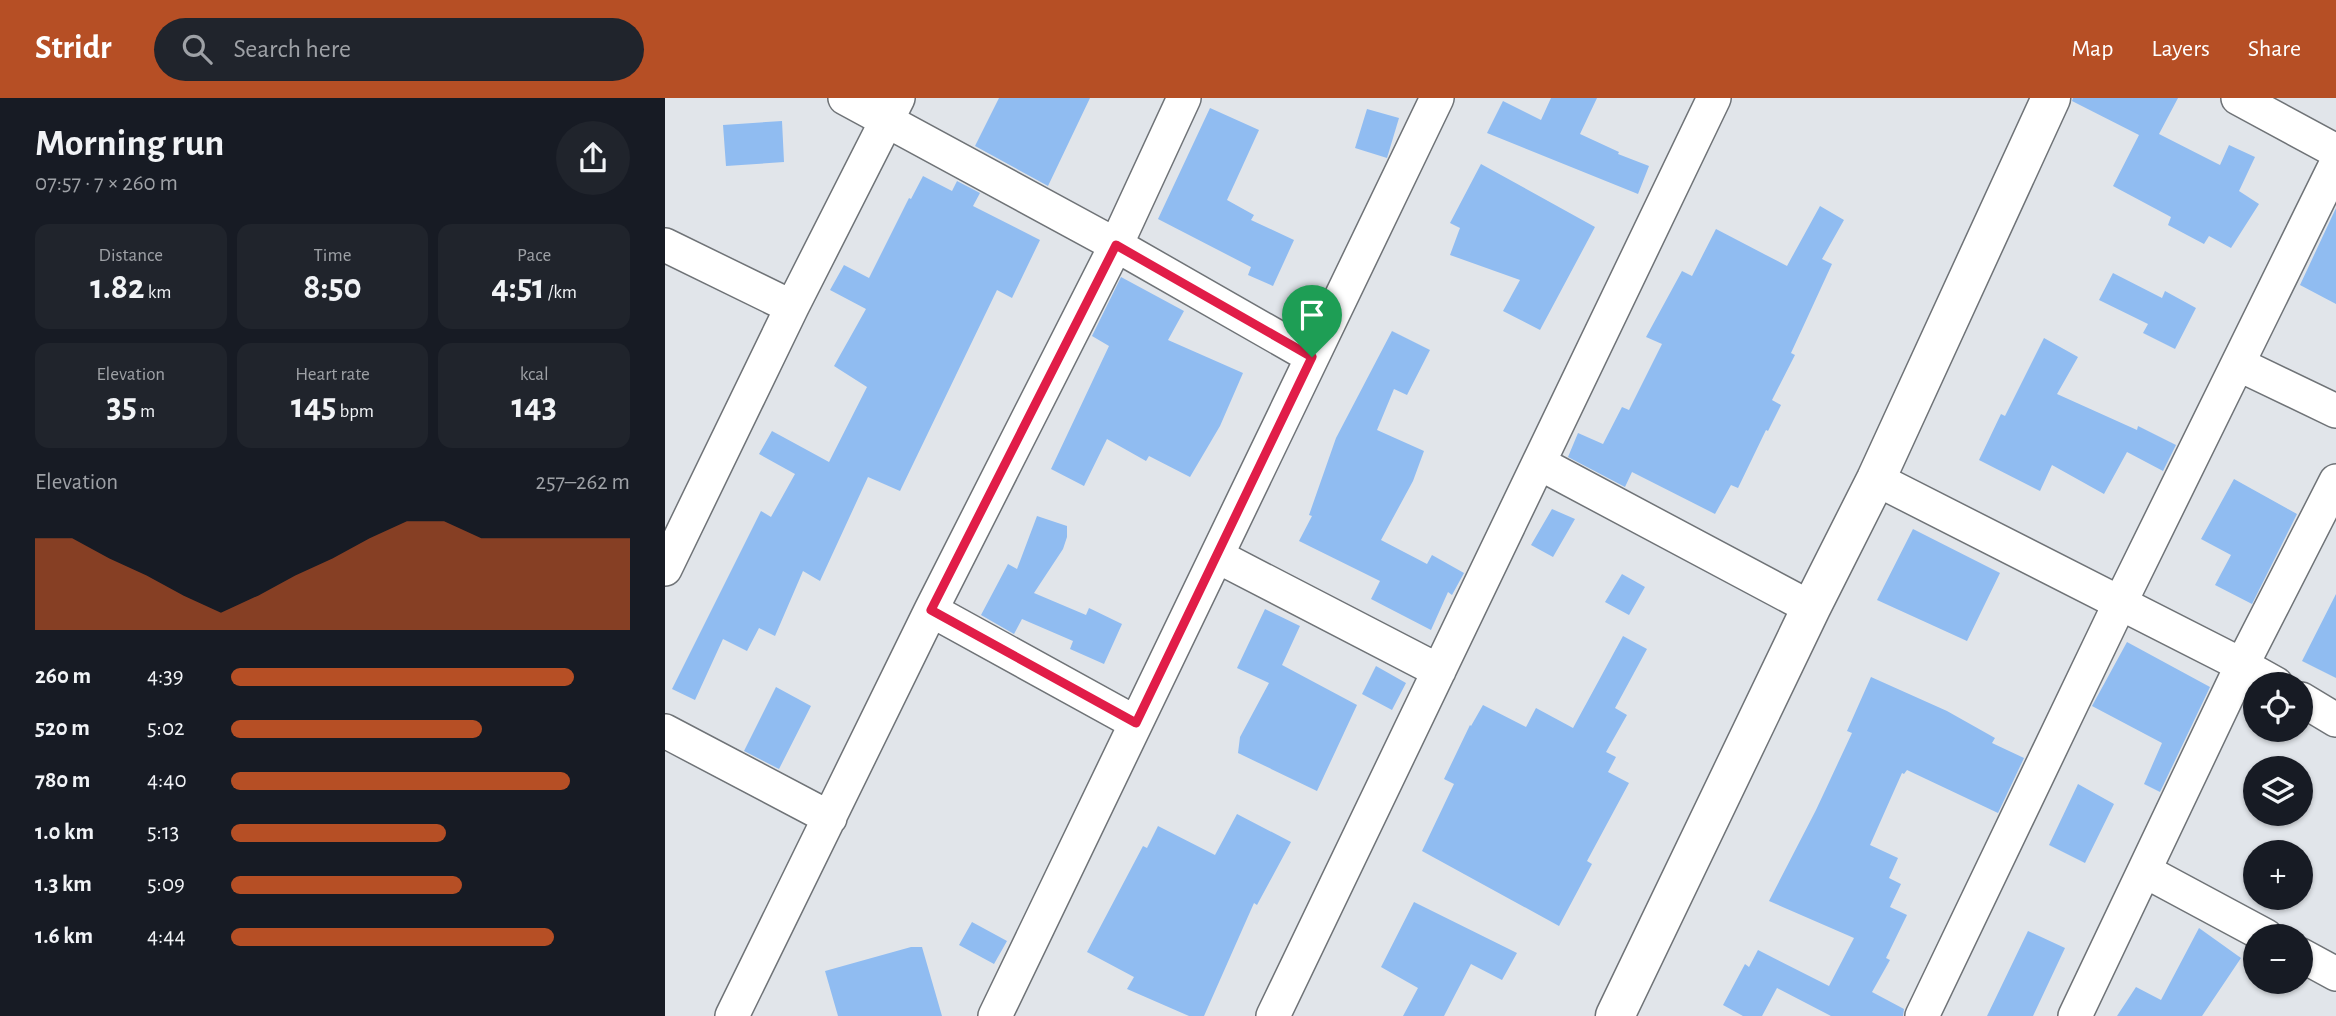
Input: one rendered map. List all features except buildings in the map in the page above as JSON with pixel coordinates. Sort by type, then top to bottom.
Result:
[{"type":"street","points":[[845,98],[893,109],[1116,245],[1312,357]]},
{"type":"street","points":[[732,1016],[931,610],[1116,245],[1184,98]]},
{"type":"street","points":[[995,1016],[1437,98]]},
{"type":"street","points":[[1273,1016],[1714,98]]},
{"type":"street","points":[[1615,1016],[1811,608],[1876,480],[2050,98]]},
{"type":"street","points":[[2238,98],[2336,151]]},
{"type":"street","points":[[665,569],[792,307],[893,109]]},
{"type":"street","points":[[1923,1016],[2120,603],[2336,164]]},
{"type":"street","points":[[665,245],[792,307]]},
{"type":"street","points":[[2238,364],[2336,411]]},
{"type":"street","points":[[1539,463],[1811,608]]},
{"type":"street","points":[[1876,480],[2255,672]]},
{"type":"street","points":[[2075,1016],[2242,665],[2336,481]]},
{"type":"street","points":[[1217,555],[1439,671]]},
{"type":"street","points":[[931,610],[1136,723]]},
{"type":"street","points":[[2313,706],[2336,720]]},
{"type":"street","points":[[665,731],[829,818]]},
{"type":"street","points":[[2145,872],[2243,924]]},
{"type":"street","points":[[2313,962],[2336,974]]},
{"type":"route","points":[[1116,245],[1312,357],[1136,723],[931,610],[1116,245]]}]
